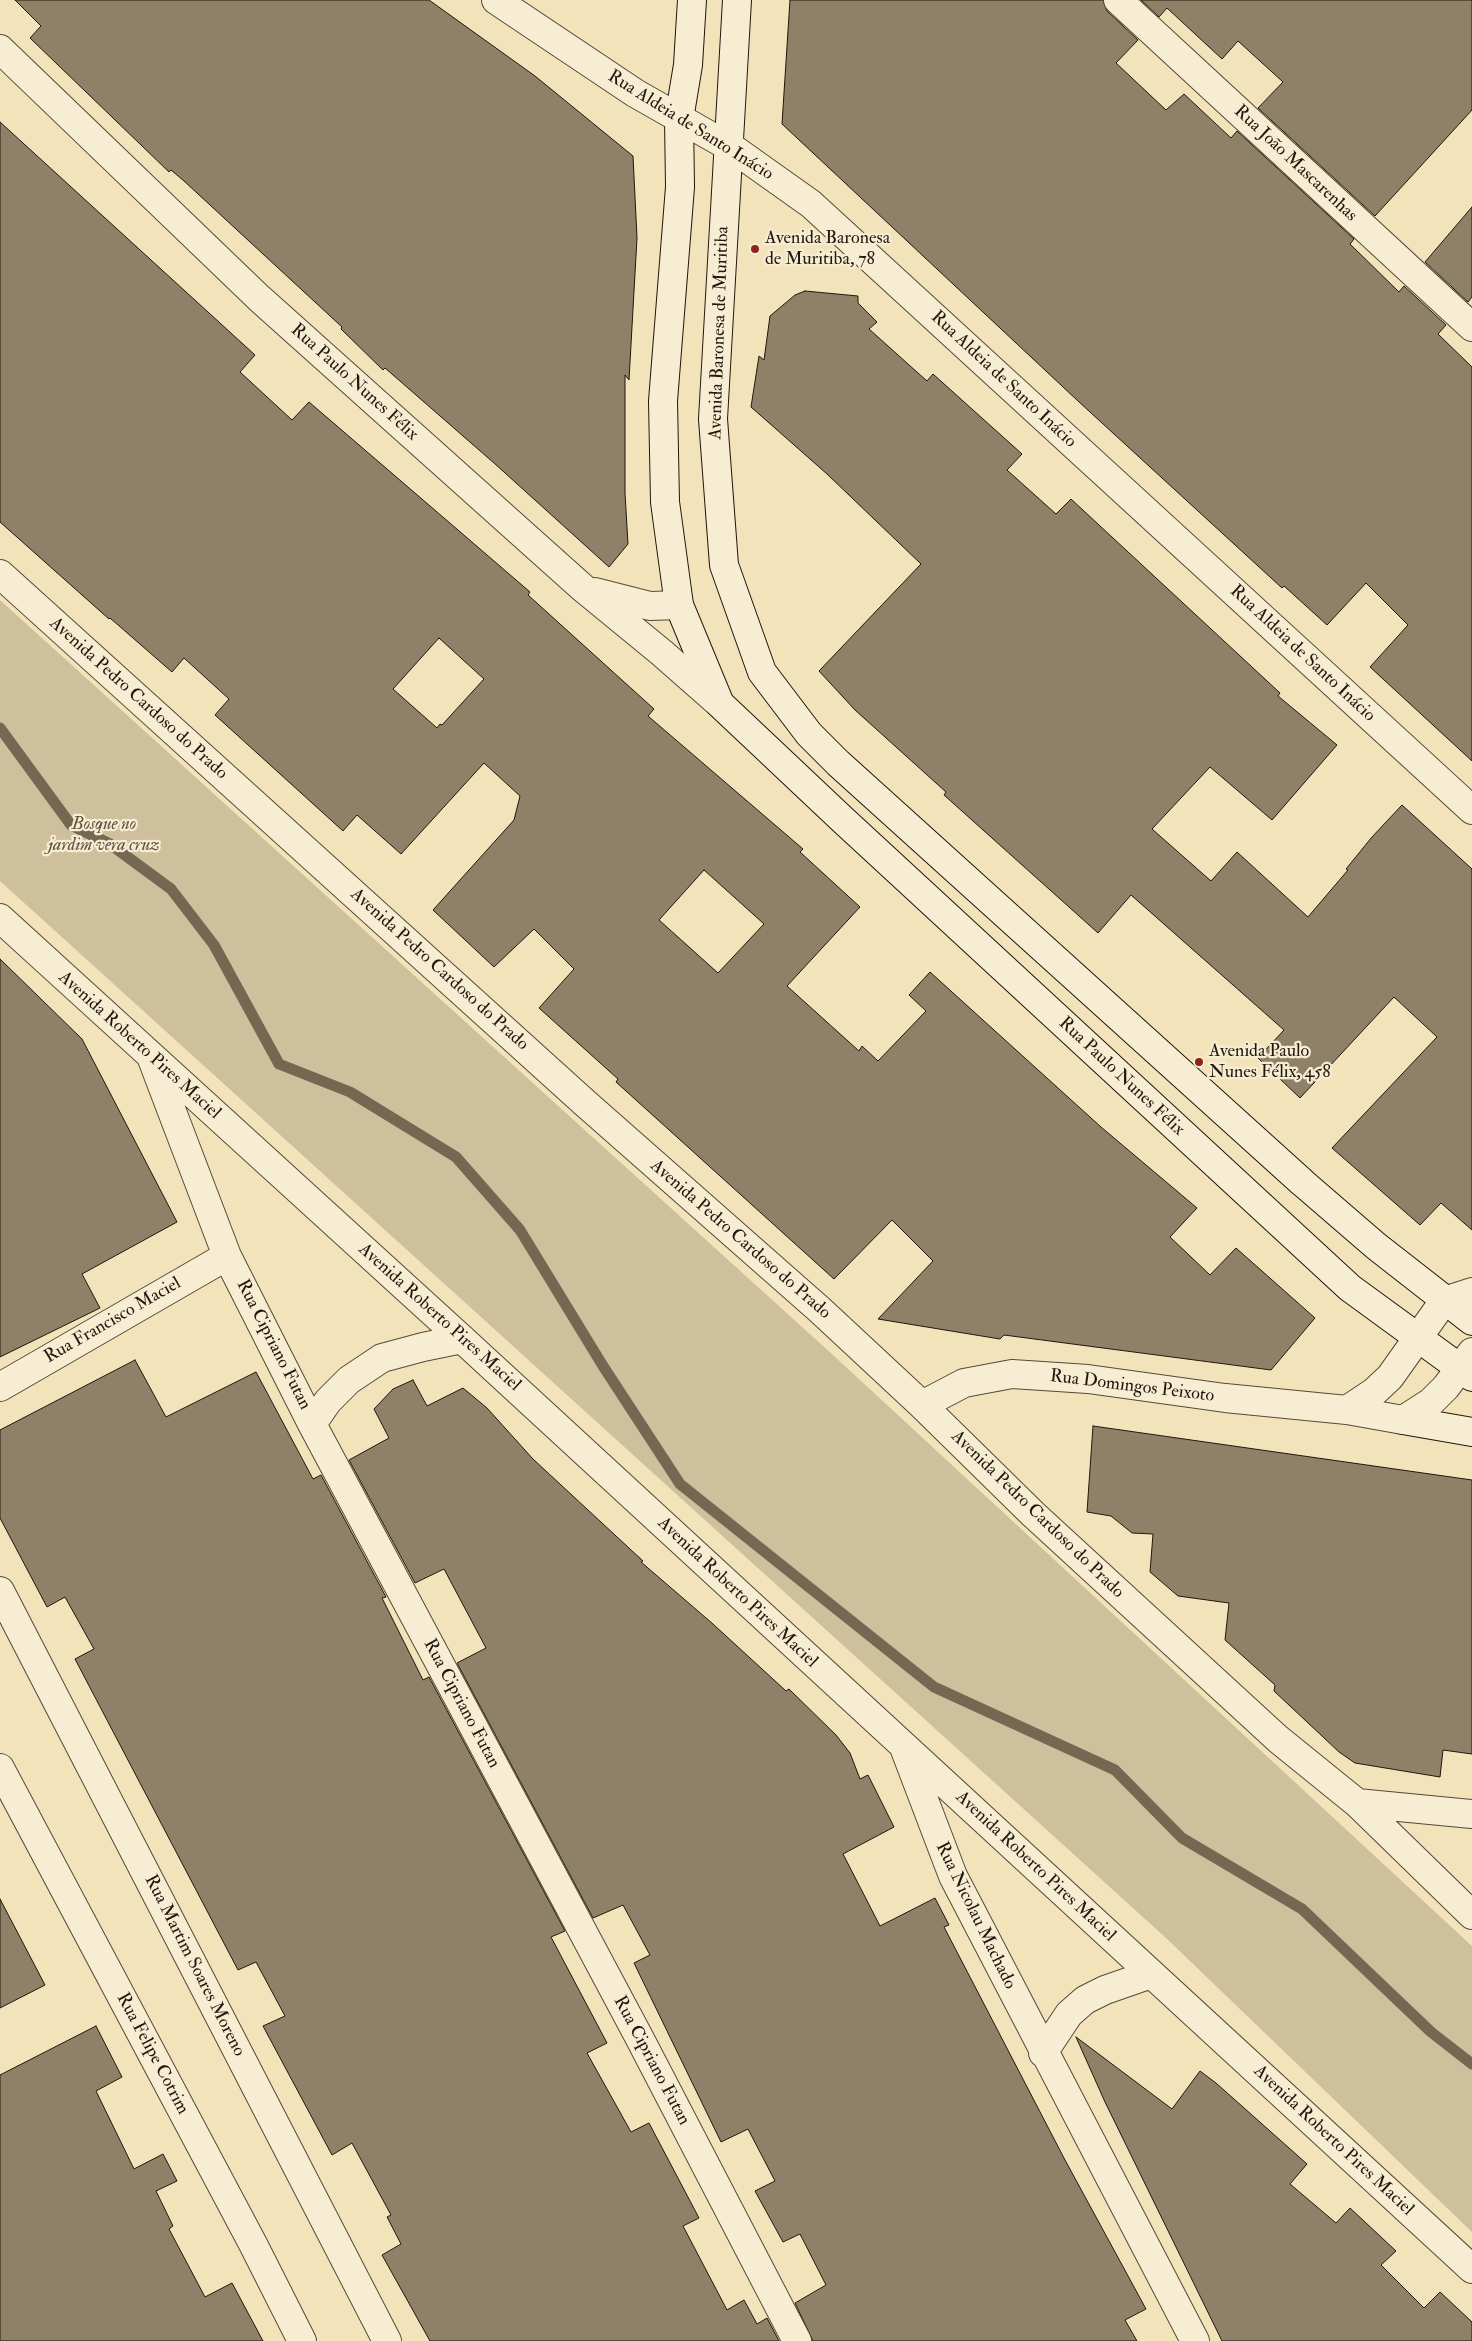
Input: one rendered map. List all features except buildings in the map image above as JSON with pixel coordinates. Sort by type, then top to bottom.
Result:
[{"type":"street","name":"Rua Aldeia de Santo Inácio","points":[[496,0],[583,60],[760,166],[811,204],[1472,810]]},
{"type":"street","points":[[692,0],[688,65],[679,119],[680,187],[663,401],[665,502],[679,605],[720,704]]},
{"type":"street","name":"Avenida Baronesa de Muritiba","points":[[737,0],[713,419],[724,565],[762,672],[809,734],[1311,1190],[1444,1301]]},
{"type":"street","name":"Rua João Mascarenhas","points":[[1118,0],[1472,327]]},
{"type":"street","name":"Rua Paulo Nunes Félix","points":[[0,49],[259,298],[584,589],[720,704],[1350,1288],[1418,1339],[1468,1366]]},
{"type":"street","name":"Avenida Pedro Cardoso do Prado","points":[[0,574],[585,1103],[820,1310],[922,1405],[1033,1514],[1271,1732],[1357,1802],[1472,1915]]},
{"type":"street","points":[[584,589],[650,606],[679,605]]},
{"type":"street","name":"Avenida Roberto Pires Maciel","points":[[0,918],[462,1339],[1472,2269]]},
{"type":"street","name":"Rua Cipriano Futan","points":[[150,1056],[227,1256],[312,1424],[639,2037],[796,2341]]},
{"type":"street","name":"Rua Francisco Maciel","points":[[0,1387],[227,1256]]},
{"type":"street","points":[[1347,1410],[1382,1386],[1444,1301],[1472,1292]]},
{"type":"street","points":[[1444,1301],[1472,1321]]},
{"type":"street","points":[[312,1424],[328,1400],[349,1380],[382,1358],[423,1346],[462,1339]]},
{"type":"street","points":[[1403,1420],[1431,1402],[1468,1366]]},
{"type":"street","name":"Rua Domingos Peixoto","points":[[922,1405],[964,1383],[1012,1374],[1088,1379],[1225,1398],[1347,1410],[1472,1432]]},
{"type":"street","name":"Rua Martim Soares Moreno","points":[[0,1591],[388,2341]]},
{"type":"street","name":"Rua Nicolau Machado","points":[[904,1747],[953,1876],[1195,2341]]},
{"type":"street","name":"Rua Felipe Cotrim","points":[[0,1768],[248,2235],[302,2341]]},
{"type":"street","points":[[1357,1802],[1472,1814]]},
{"type":"street","points":[[1044,2054],[1069,2014],[1086,2000],[1105,1990],[1151,1974]]},
{"type":"green space","name":"Bosque no jardim vera cruz","points":[[0,600],[833,1355],[1472,1946],[1472,2232],[1166,1938],[0,881]]},
{"type":"waterway","points":[[0,728],[71,825],[110,844],[171,889],[214,945],[279,1064],[350,1092],[456,1157],[520,1230],[603,1366],[680,1484],[934,1687],[1115,1770],[1182,1838],[1302,1909],[1431,2032],[1472,2064]]},
{"type":"place","name":"Avenida Baronesa de Muritiba, 78","points":[[755,249]]},
{"type":"place","name":"Avenida Paulo Nunes Félix, 458","points":[[1199,1062]]}]
